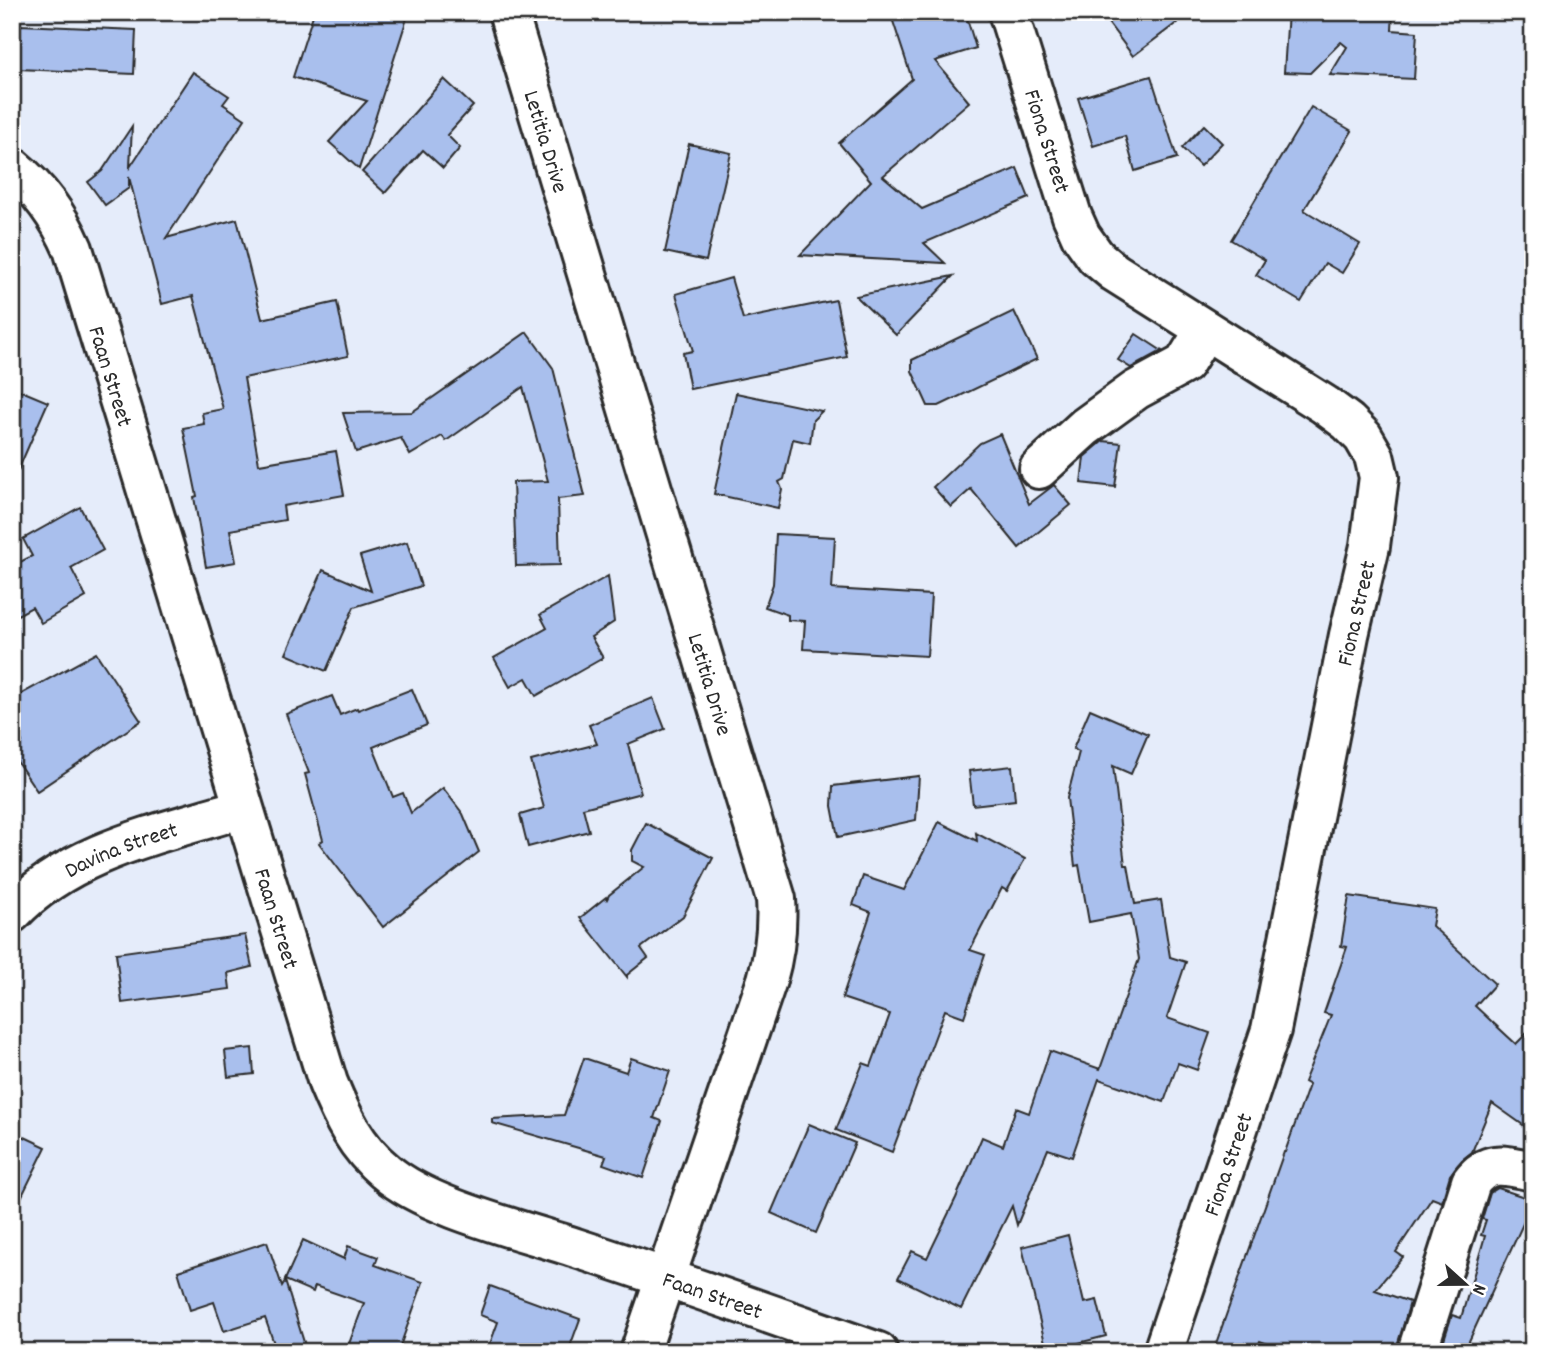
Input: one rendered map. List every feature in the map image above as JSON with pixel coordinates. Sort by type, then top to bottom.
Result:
[{"type":"street","name":"Letitia Drive","points":[[508,12],[776,899],[776,950],[767,980],[640,1352]]},
{"type":"street","name":"Fiona Street","points":[[1008,12],[1072,216],[1081,236],[1096,257],[1114,272],[1348,422],[1363,437],[1374,456],[1378,487],[1370,546],[1346,649],[1270,1030],[1163,1352]]},
{"type":"street","name":"Faan Street","points":[[12,167],[43,196],[60,220],[73,249],[328,1083],[344,1120],[362,1149],[386,1173],[420,1194],[455,1208],[665,1277],[878,1352]]},
{"type":"street","points":[[1039,469],[1085,427],[1136,390],[1184,363],[1205,330]]},
{"type":"street","name":"Davina Street","points":[[12,913],[26,898],[58,876],[94,857],[243,808]]},
{"type":"street","points":[[1418,1352],[1471,1182],[1478,1172],[1489,1167],[1504,1165],[1533,1171]]},
{"type":"building","points":[[314,12],[409,12],[359,169],[329,142],[367,101],[293,77]]},
{"type":"building","points":[[890,12],[965,12],[976,48],[935,61],[969,102],[883,176],[922,209],[1017,168],[1029,198],[924,243],[945,263],[800,255],[871,181],[839,143],[912,79]]},
{"type":"building","points":[[1100,12],[1191,12],[1133,56]]},
{"type":"building","points":[[1288,12],[1393,12],[1392,30],[1417,32],[1414,79],[1330,75],[1347,47],[1341,42],[1310,73],[1284,72]]},
{"type":"building","points":[[20,25],[136,30],[134,74],[18,69]]},
{"type":"building","points":[[193,72],[229,96],[223,104],[245,119],[166,238],[237,219],[262,319],[337,302],[348,356],[244,378],[259,464],[336,451],[344,495],[283,506],[285,520],[230,530],[236,562],[206,567],[194,497],[197,496],[183,428],[204,424],[202,413],[223,409],[193,296],[162,304],[129,177],[129,188],[105,205],[88,182],[102,171],[132,126],[130,167]]},
{"type":"building","points":[[1151,76],[1177,158],[1135,171],[1125,136],[1093,146],[1078,98]]},
{"type":"building","points":[[444,79],[473,106],[447,135],[460,148],[443,168],[423,150],[385,193],[362,172]]},
{"type":"building","points":[[1311,107],[1352,131],[1304,210],[1360,244],[1342,273],[1325,263],[1301,302],[1256,275],[1265,260],[1231,240]]},
{"type":"building","points":[[1204,125],[1222,143],[1200,166],[1182,148]]},
{"type":"building","points":[[689,144],[731,153],[706,261],[665,252]]},
{"type":"building","points":[[953,276],[896,335],[856,296]]},
{"type":"building","points":[[731,278],[743,319],[836,300],[847,357],[690,389],[683,353],[693,351],[676,294]]},
{"type":"building","points":[[1014,311],[1037,359],[939,406],[928,406],[912,371],[912,360]]},
{"type":"building","points":[[527,332],[553,368],[585,496],[558,499],[560,565],[516,566],[513,482],[548,481],[523,387],[446,441],[442,436],[410,455],[401,438],[356,452],[343,413],[412,412]]},
{"type":"building","points":[[1136,334],[1162,351],[1131,368],[1118,360]]},
{"type":"building","points":[[12,387],[48,402],[12,484]]},
{"type":"building","points":[[736,393],[822,411],[813,420],[810,443],[793,439],[784,479],[779,482],[782,489],[778,508],[714,494]]},
{"type":"building","points":[[1000,434],[1029,504],[1054,485],[1071,505],[1019,548],[971,489],[951,507],[933,487],[980,443]]},
{"type":"building","points":[[1103,441],[1121,443],[1115,487],[1081,483],[1084,457]]},
{"type":"building","points":[[80,507],[103,550],[71,568],[86,597],[41,623],[32,607],[12,618],[12,566],[32,556],[23,539]]},
{"type":"building","points":[[776,534],[835,537],[832,589],[931,595],[927,656],[803,649],[805,621],[788,620],[788,615],[765,607],[773,584]]},
{"type":"building","points":[[407,542],[421,586],[354,607],[326,671],[286,654],[323,570],[371,591],[360,556]]},
{"type":"building","points":[[608,576],[614,622],[591,637],[603,658],[536,696],[526,678],[510,687],[494,658],[547,628],[540,615]]},
{"type":"building","points":[[96,653],[141,721],[37,791],[12,754],[12,748],[22,742],[12,723],[12,699]]},
{"type":"building","points":[[412,689],[427,725],[373,747],[393,797],[403,793],[411,813],[443,788],[463,814],[479,852],[383,927],[319,843],[323,840],[305,774],[309,773],[286,714],[332,696],[340,715]]},
{"type":"building","points":[[653,698],[665,729],[628,744],[641,793],[583,808],[589,831],[528,847],[520,815],[544,808],[531,761],[597,744],[589,725]]},
{"type":"building","points":[[1090,709],[1148,734],[1131,774],[1113,766],[1125,865],[1128,865],[1135,904],[1161,900],[1170,957],[1186,962],[1167,1018],[1210,1033],[1197,1070],[1178,1063],[1164,1102],[1099,1079],[1072,1157],[1048,1149],[1017,1225],[1012,1206],[961,1309],[898,1278],[912,1251],[927,1258],[982,1137],[1003,1146],[1016,1108],[1029,1113],[1050,1051],[1100,1069],[1139,959],[1131,914],[1089,922],[1079,865],[1075,866],[1067,798],[1079,752],[1073,749]]},
{"type":"building","points":[[1012,766],[1015,800],[973,805],[969,771]]},
{"type":"building","points":[[919,776],[916,820],[838,837],[832,806],[833,786]]},
{"type":"building","points":[[939,822],[977,841],[976,833],[1025,859],[1007,891],[1002,888],[970,950],[985,955],[964,1017],[945,1010],[892,1152],[836,1130],[863,1063],[871,1066],[890,1014],[842,998],[871,912],[853,905],[863,876],[904,890]]},
{"type":"building","points":[[646,823],[713,858],[683,916],[641,948],[648,958],[627,977],[580,918],[644,867],[632,861],[632,850]]},
{"type":"building","points":[[1349,896],[1435,909],[1432,926],[1495,984],[1475,1006],[1516,1044],[1533,1027],[1533,1132],[1492,1103],[1472,1152],[1450,1175],[1442,1202],[1432,1198],[1396,1252],[1403,1257],[1375,1290],[1410,1302],[1396,1352],[1290,1352],[1260,1341],[1256,1352],[1213,1352],[1309,1085],[1304,1082],[1331,1015],[1324,1013],[1347,947],[1341,946]]},
{"type":"building","points":[[245,935],[252,967],[228,973],[230,989],[122,1003],[116,953]]},
{"type":"building","points":[[252,1048],[254,1074],[228,1077],[225,1051]]},
{"type":"building","points":[[584,1058],[626,1072],[631,1058],[670,1071],[654,1118],[662,1121],[643,1178],[603,1164],[606,1156],[492,1123],[492,1119],[564,1115]]},
{"type":"building","points":[[809,1124],[855,1143],[816,1233],[771,1213]]},
{"type":"building","points":[[12,1131],[46,1147],[12,1216]]},
{"type":"building","points":[[1498,1188],[1533,1202],[1464,1352],[1440,1352],[1452,1315],[1461,1318],[1485,1236],[1481,1235],[1486,1220],[1482,1219],[1490,1193]]},
{"type":"building","points":[[1068,1235],[1084,1303],[1097,1300],[1106,1336],[1047,1351],[1022,1247]]},
{"type":"building","points":[[303,1240],[344,1259],[348,1246],[378,1257],[375,1265],[423,1282],[398,1352],[346,1352],[364,1303],[315,1286],[313,1292],[285,1280]]},
{"type":"building","points":[[267,1242],[282,1286],[285,1281],[307,1352],[277,1352],[265,1318],[224,1331],[214,1302],[190,1310],[178,1271]]},
{"type":"building","points":[[490,1286],[580,1319],[568,1352],[487,1352],[498,1322],[480,1315]]}]
